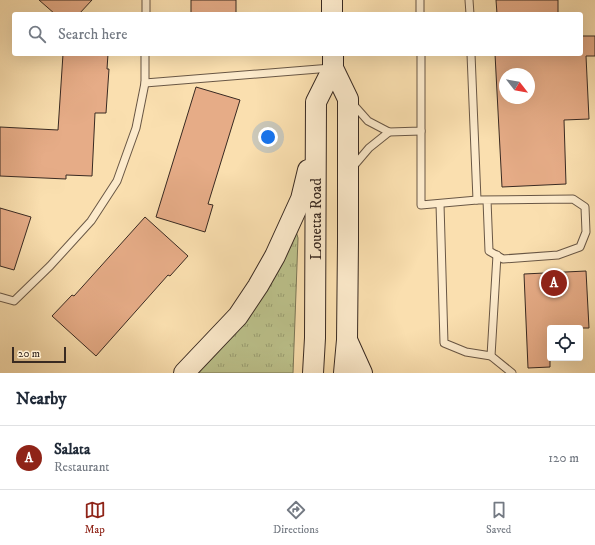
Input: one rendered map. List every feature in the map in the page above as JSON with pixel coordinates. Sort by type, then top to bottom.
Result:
[{"type":"main road","points":[[332,0],[332,12]]},
{"type":"main road","points":[[333,61],[348,99],[347,340],[344,373]]},
{"type":"main road","name":"Louetta Road","points":[[313,373],[315,330],[316,102],[333,61]]},
{"type":"main road","points":[[184,373],[238,316],[258,286],[275,256],[301,199],[316,138]]},
{"type":"main road","points":[[347,340],[362,373]]},
{"type":"lane","points":[[146,0],[146,12]]},
{"type":"lane","points":[[420,0],[420,12]]},
{"type":"lane","points":[[469,0],[470,12]]},
{"type":"lane","points":[[0,297],[14,302],[50,266],[91,221],[117,181],[136,128],[145,83],[146,56]]},
{"type":"lane","points":[[421,56],[421,205],[476,200],[573,199],[585,207],[586,232],[580,247],[558,256],[503,259],[489,250],[487,200]]},
{"type":"lane","points":[[471,56],[476,200]]},
{"type":"lane","points":[[145,83],[333,61]]},
{"type":"lane","points":[[348,99],[368,121],[389,132],[421,131]]},
{"type":"lane","points":[[348,173],[369,148],[389,132]]},
{"type":"lane","points":[[440,204],[444,343],[466,352],[491,356],[512,373]]},
{"type":"lane","points":[[491,356],[497,255]]},
{"type":"green space","points":[[296,231],[298,238],[293,373],[196,373]]},
{"type":"building","points":[[39,0],[92,0],[81,12],[53,12]]},
{"type":"building","points":[[191,0],[236,0],[236,12],[191,12]]},
{"type":"building","points":[[496,0],[558,0],[558,12],[497,12]]},
{"type":"building","points":[[583,36],[595,36],[595,56],[586,56],[589,119],[564,120],[566,184],[502,187],[495,56],[583,56]]},
{"type":"building","points":[[63,56],[108,56],[107,69],[109,69],[106,113],[95,113],[92,176],[66,175],[66,179],[0,176],[0,127],[58,130]]},
{"type":"building","points":[[196,87],[240,100],[208,204],[213,205],[205,232],[156,217]]},
{"type":"building","points":[[0,208],[31,217],[14,270],[0,266]]},
{"type":"building","points":[[145,217],[188,256],[170,276],[168,275],[96,356],[52,316],[72,295],[74,296]]},
{"type":"building","points":[[586,271],[589,328],[583,328],[583,325],[547,325],[547,361],[550,361],[550,367],[528,368],[524,274]]},
{"type":"place","name":"Salata","points":[[554,283]]}]
